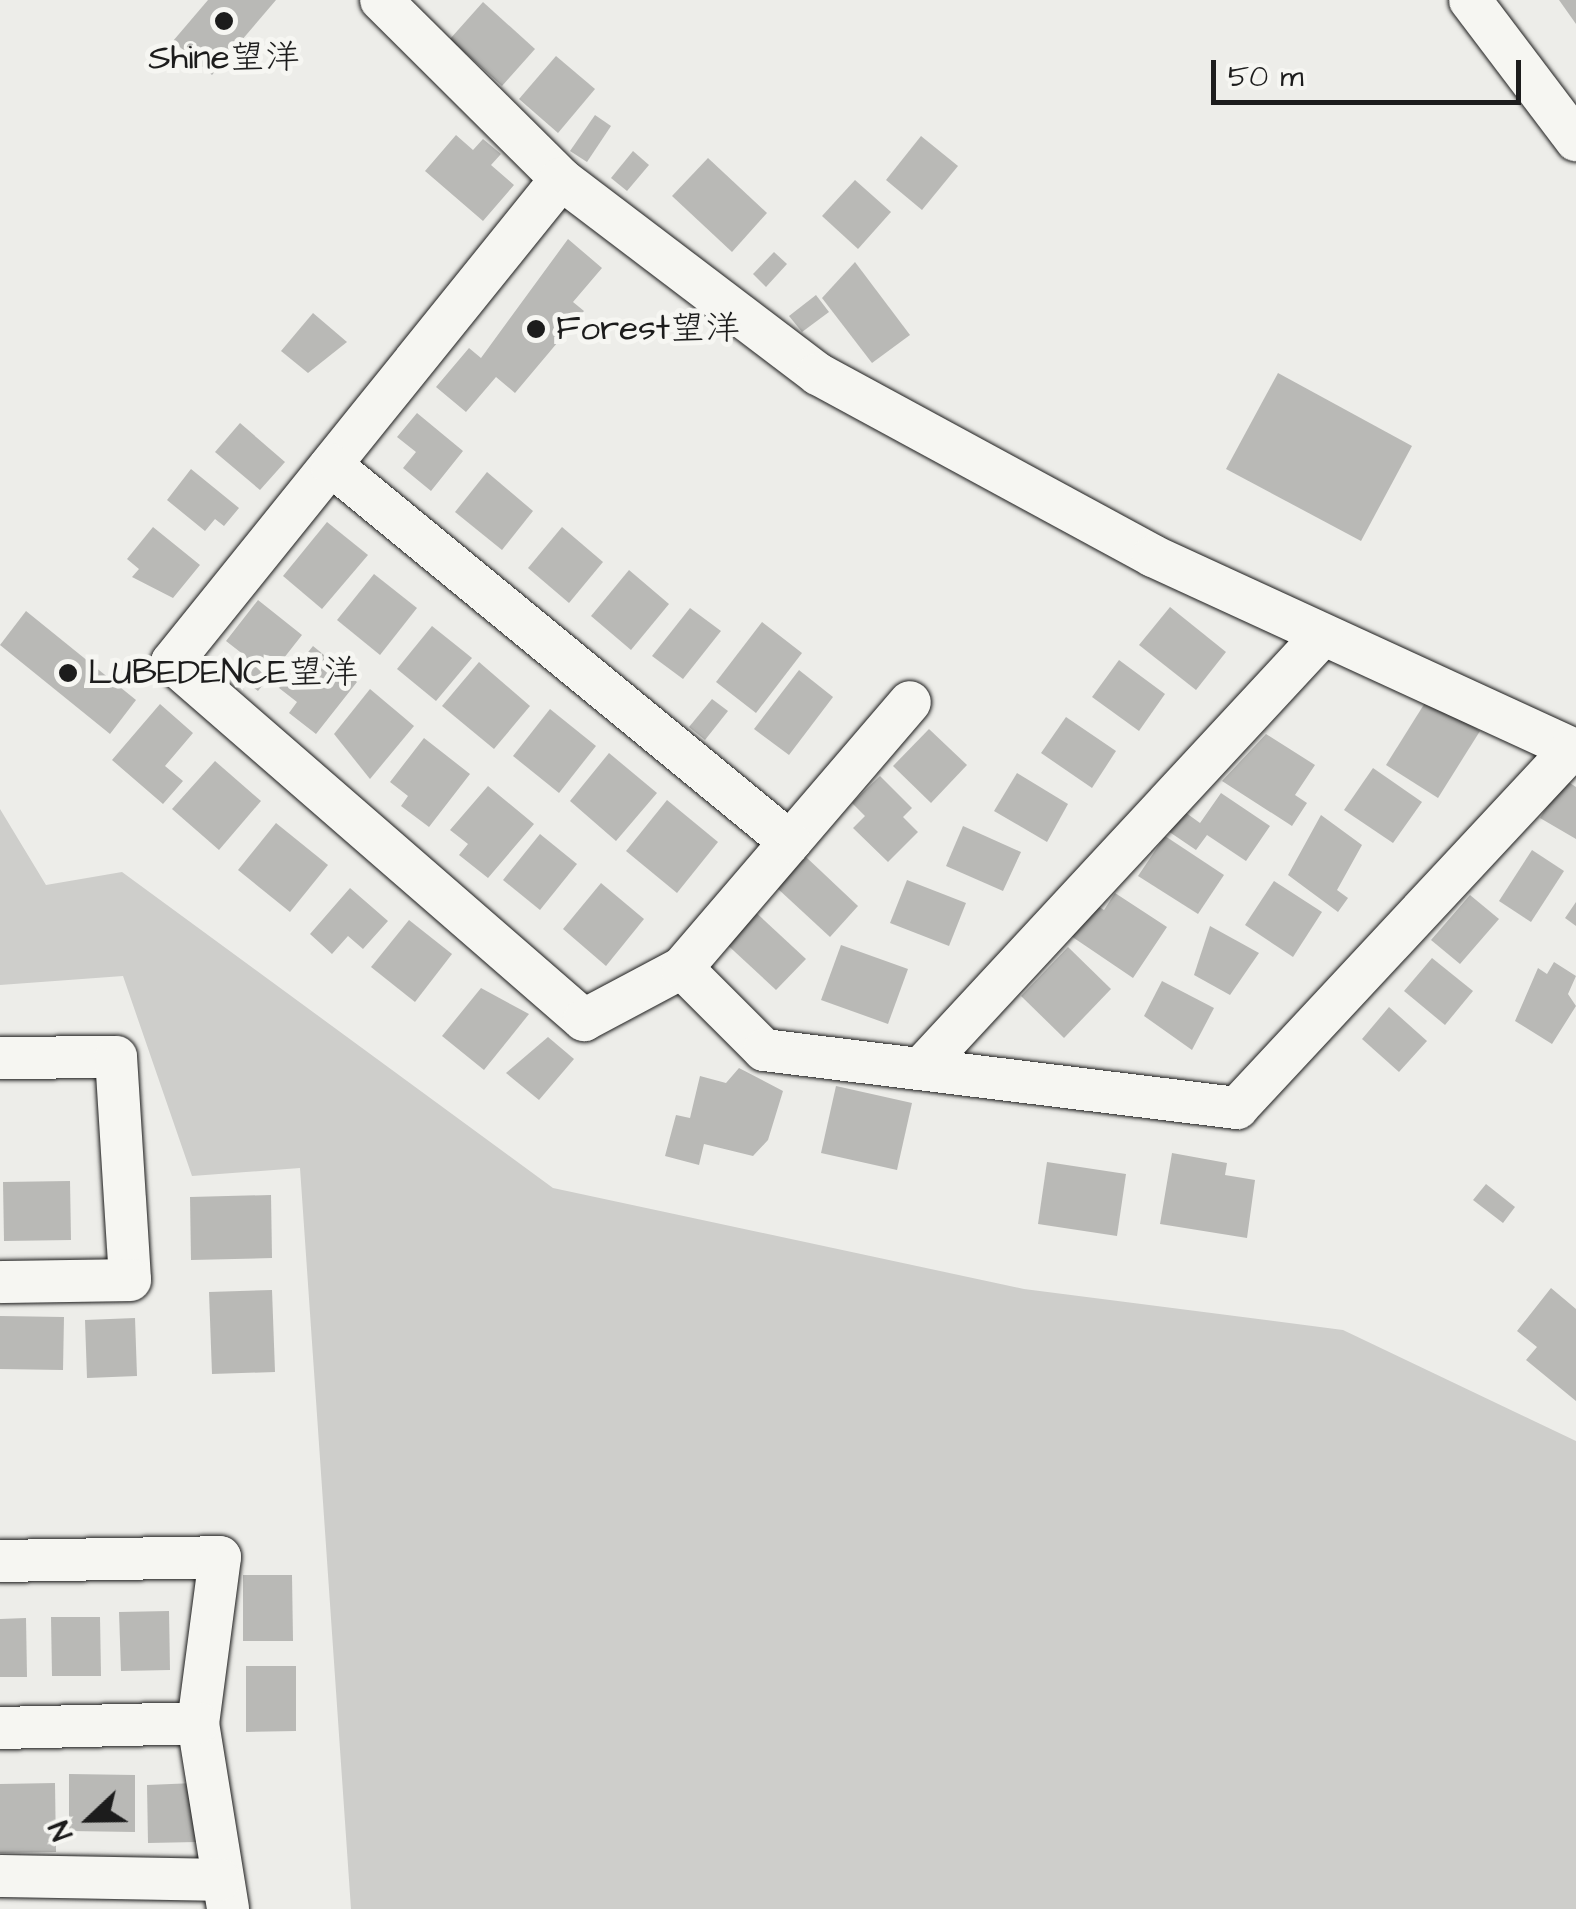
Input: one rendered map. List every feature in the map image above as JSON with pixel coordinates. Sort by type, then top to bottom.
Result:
[{"type":"street","points":[[382,0],[562,178],[818,374],[1153,556],[1574,750],[1237,1108],[926,1063],[764,1050],[682,968]]},
{"type":"street","points":[[1479,3],[1576,140]]},
{"type":"street","points":[[562,178],[172,662],[584,1020],[682,968],[910,702]]},
{"type":"street","points":[[331,465],[790,842]]},
{"type":"street","points":[[926,1063],[1322,636]]},
{"type":"street","points":[[0,1058],[116,1057],[130,1280],[0,1282]]},
{"type":"street","points":[[0,1561],[220,1556],[198,1723],[224,1894],[0,1876]]},
{"type":"street","points":[[0,1728],[198,1723]]},
{"type":"shaded area","points":[[0,809],[46,885],[122,872],[553,1188],[1024,1289],[1343,1330],[1576,1441],[1576,1909],[351,1909],[300,1168],[192,1176],[123,976],[0,985]]},
{"type":"building","name":"Shine望洋","points":[[208,0],[276,0],[212,75],[173,41]]},
{"type":"building","points":[[1559,0],[1576,0],[1576,24]]},
{"type":"building","points":[[483,2],[535,49],[502,86],[450,39]]},
{"type":"building","points":[[556,56],[595,89],[558,133],[519,99]]},
{"type":"building","points":[[595,115],[611,126],[587,162],[570,151]]},
{"type":"building","points":[[456,135],[473,150],[483,139],[501,154],[491,165],[514,185],[483,221],[425,171]]},
{"type":"building","points":[[921,136],[958,166],[922,210],[886,180]]},
{"type":"building","points":[[633,151],[649,165],[627,191],[611,178]]},
{"type":"building","points":[[708,158],[767,213],[732,252],[672,196]]},
{"type":"building","points":[[855,180],[891,212],[858,249],[822,216]]},
{"type":"building","name":"Forest望洋","points":[[568,239],[602,268],[573,302],[584,311],[515,393],[496,377],[466,412],[436,387],[469,348],[481,358]]},
{"type":"building","points":[[774,252],[787,264],[766,287],[753,274]]},
{"type":"building","points":[[855,262],[910,335],[872,363],[822,298]]},
{"type":"building","points":[[816,295],[829,312],[802,332],[789,316]]},
{"type":"building","points":[[313,313],[347,342],[308,373],[281,351]]},
{"type":"building","points":[[1278,373],[1412,446],[1361,541],[1226,469]]},
{"type":"building","points":[[417,413],[463,451],[431,491],[403,468],[416,452],[397,437]]},
{"type":"building","points":[[240,423],[285,462],[260,490],[215,452]]},
{"type":"building","points":[[191,469],[239,508],[224,526],[215,519],[205,531],[167,500]]},
{"type":"building","points":[[487,472],[533,511],[502,550],[455,512]]},
{"type":"building","points":[[327,522],[368,555],[322,609],[283,576]]},
{"type":"building","points":[[153,527],[200,565],[173,598],[132,577],[139,569],[127,559]]},
{"type":"building","points":[[562,527],[603,562],[569,603],[528,568]]},
{"type":"building","points":[[629,570],[669,604],[631,650],[591,616]]},
{"type":"building","points":[[374,574],[417,608],[380,655],[337,620]]},
{"type":"building","points":[[258,600],[302,635],[258,691],[232,671],[244,655],[226,641]]},
{"type":"building","points":[[1170,607],[1226,652],[1196,690],[1139,645]]},
{"type":"building","points":[[690,608],[721,631],[683,679],[652,656]]},
{"type":"building","name":"LUBEDENCE望洋","points":[[26,611],[136,700],[110,734],[0,645]]},
{"type":"building","points":[[762,622],[802,653],[756,713],[716,682]]},
{"type":"building","points":[[432,626],[472,658],[436,701],[397,669]]},
{"type":"building","points":[[313,646],[357,682],[316,734],[289,713],[297,702],[279,688]]},
{"type":"building","points":[[1119,660],[1165,694],[1139,731],[1092,697]]},
{"type":"building","points":[[479,662],[530,706],[494,749],[442,706]]},
{"type":"building","points":[[799,670],[833,697],[789,755],[754,729]]},
{"type":"building","points":[[370,689],[414,726],[370,779],[334,734]]},
{"type":"building","points":[[1428,698],[1480,731],[1438,798],[1386,765]]},
{"type":"building","points":[[712,699],[728,711],[705,740],[689,727]]},
{"type":"building","points":[[160,704],[193,733],[165,766],[183,781],[163,804],[112,760]]},
{"type":"building","points":[[550,709],[596,746],[559,793],[513,756]]},
{"type":"building","points":[[1066,717],[1116,751],[1092,788],[1041,753]]},
{"type":"building","points":[[929,729],[967,765],[931,803],[893,766]]},
{"type":"building","points":[[1266,734],[1315,765],[1295,795],[1307,803],[1292,826],[1222,781]]},
{"type":"building","points":[[424,738],[470,774],[429,827],[401,806],[408,796],[390,782]]},
{"type":"building","points":[[609,753],[657,793],[616,841],[570,801]]},
{"type":"building","points":[[215,761],[261,801],[219,850],[172,809]]},
{"type":"building","points":[[1373,768],[1422,802],[1393,843],[1344,810]]},
{"type":"building","points":[[1017,773],[1068,804],[1047,842],[994,811]]},
{"type":"building","points":[[880,776],[912,808],[903,817],[918,832],[888,862],[853,828],[865,816],[852,803]]},
{"type":"building","points":[[1564,779],[1576,787],[1576,839],[1540,818]]},
{"type":"building","points":[[488,786],[534,824],[488,878],[459,855],[468,844],[450,830]]},
{"type":"building","points":[[1221,793],[1270,826],[1246,861],[1207,835],[1196,850],[1168,831],[1182,810],[1200,823]]},
{"type":"building","points":[[667,800],[718,842],[677,893],[626,851]]},
{"type":"building","points":[[1321,815],[1362,845],[1337,890],[1348,898],[1338,912],[1288,875]]},
{"type":"building","points":[[276,823],[328,865],[290,912],[238,870]]},
{"type":"building","points":[[963,826],[1021,852],[1003,891],[946,866]]},
{"type":"building","points":[[540,834],[577,864],[540,910],[503,880]]},
{"type":"building","points":[[1165,836],[1224,875],[1198,914],[1138,876]]},
{"type":"building","points":[[1532,850],[1564,871],[1531,922],[1499,901]]},
{"type":"building","points":[[806,857],[858,906],[830,937],[777,888]]},
{"type":"building","points":[[907,880],[966,903],[949,946],[890,923]]},
{"type":"building","points":[[1274,881],[1322,912],[1293,957],[1245,925]]},
{"type":"building","points":[[601,883],[644,919],[606,966],[563,929]]},
{"type":"building","points":[[350,888],[388,921],[363,949],[348,936],[332,954],[310,934]]},
{"type":"building","points":[[1115,893],[1167,927],[1133,978],[1071,936],[1093,903],[1104,910]]},
{"type":"building","points":[[1470,895],[1499,919],[1460,964],[1431,940]]},
{"type":"building","points":[[1576,902],[1576,926],[1565,918]]},
{"type":"building","points":[[750,907],[806,959],[776,990],[721,939]]},
{"type":"building","points":[[409,920],[452,954],[415,1002],[371,967]]},
{"type":"building","points":[[1210,926],[1259,953],[1230,995],[1194,975]]},
{"type":"building","points":[[841,945],[908,969],[888,1024],[821,1000]]},
{"type":"building","points":[[1068,947],[1111,989],[1064,1038],[1021,996]]},
{"type":"building","points":[[1432,958],[1473,991],[1445,1025],[1404,991]]},
{"type":"building","points":[[1554,962],[1576,976],[1568,994],[1576,1006],[1552,1044],[1515,1021],[1538,968],[1547,974]]},
{"type":"building","points":[[1162,981],[1214,1008],[1192,1050],[1144,1016]]},
{"type":"building","points":[[481,988],[529,1014],[484,1070],[442,1036]]},
{"type":"building","points":[[1389,1007],[1427,1041],[1399,1072],[1362,1039]]},
{"type":"building","points":[[548,1037],[574,1059],[539,1100],[506,1073]]},
{"type":"building","points":[[739,1068],[783,1091],[768,1140],[753,1156],[704,1144],[699,1165],[665,1156],[676,1115],[690,1118],[700,1076],[726,1083]]},
{"type":"building","points":[[836,1086],[912,1103],[897,1170],[821,1153]]},
{"type":"building","points":[[1172,1153],[1227,1163],[1225,1175],[1255,1180],[1247,1238],[1160,1224]]},
{"type":"building","points":[[1047,1162],[1126,1174],[1117,1236],[1038,1224]]},
{"type":"building","points":[[70,1181],[71,1240],[4,1241],[3,1182]]},
{"type":"building","points":[[1486,1184],[1515,1207],[1503,1223],[1473,1200]]},
{"type":"building","points":[[271,1195],[272,1258],[191,1260],[190,1197]]},
{"type":"building","points":[[1551,1288],[1576,1309],[1576,1401],[1526,1360],[1537,1347],[1517,1331]]},
{"type":"building","points":[[272,1290],[275,1372],[212,1374],[209,1292]]},
{"type":"building","points":[[0,1316],[64,1317],[63,1370],[0,1369]]},
{"type":"building","points":[[135,1318],[137,1376],[87,1378],[85,1320]]},
{"type":"building","points":[[243,1575],[292,1575],[293,1641],[243,1641]]},
{"type":"building","points":[[169,1611],[170,1670],[121,1671],[119,1612]]},
{"type":"building","points":[[51,1617],[100,1617],[101,1676],[52,1676]]},
{"type":"building","points":[[26,1618],[27,1677],[0,1677],[0,1619]]},
{"type":"building","points":[[246,1666],[296,1666],[296,1731],[246,1732]]},
{"type":"building","points":[[69,1774],[135,1775],[135,1832],[69,1831]]},
{"type":"building","points":[[55,1783],[56,1852],[0,1853],[0,1784]]},
{"type":"building","points":[[195,1783],[197,1842],[148,1843],[147,1785]]},
{"type":"place","name":"Shine望洋","points":[[224,21]]},
{"type":"place","name":"Forest望洋","points":[[536,329]]},
{"type":"place","name":"LUBEDENCE望洋","points":[[68,673]]}]
